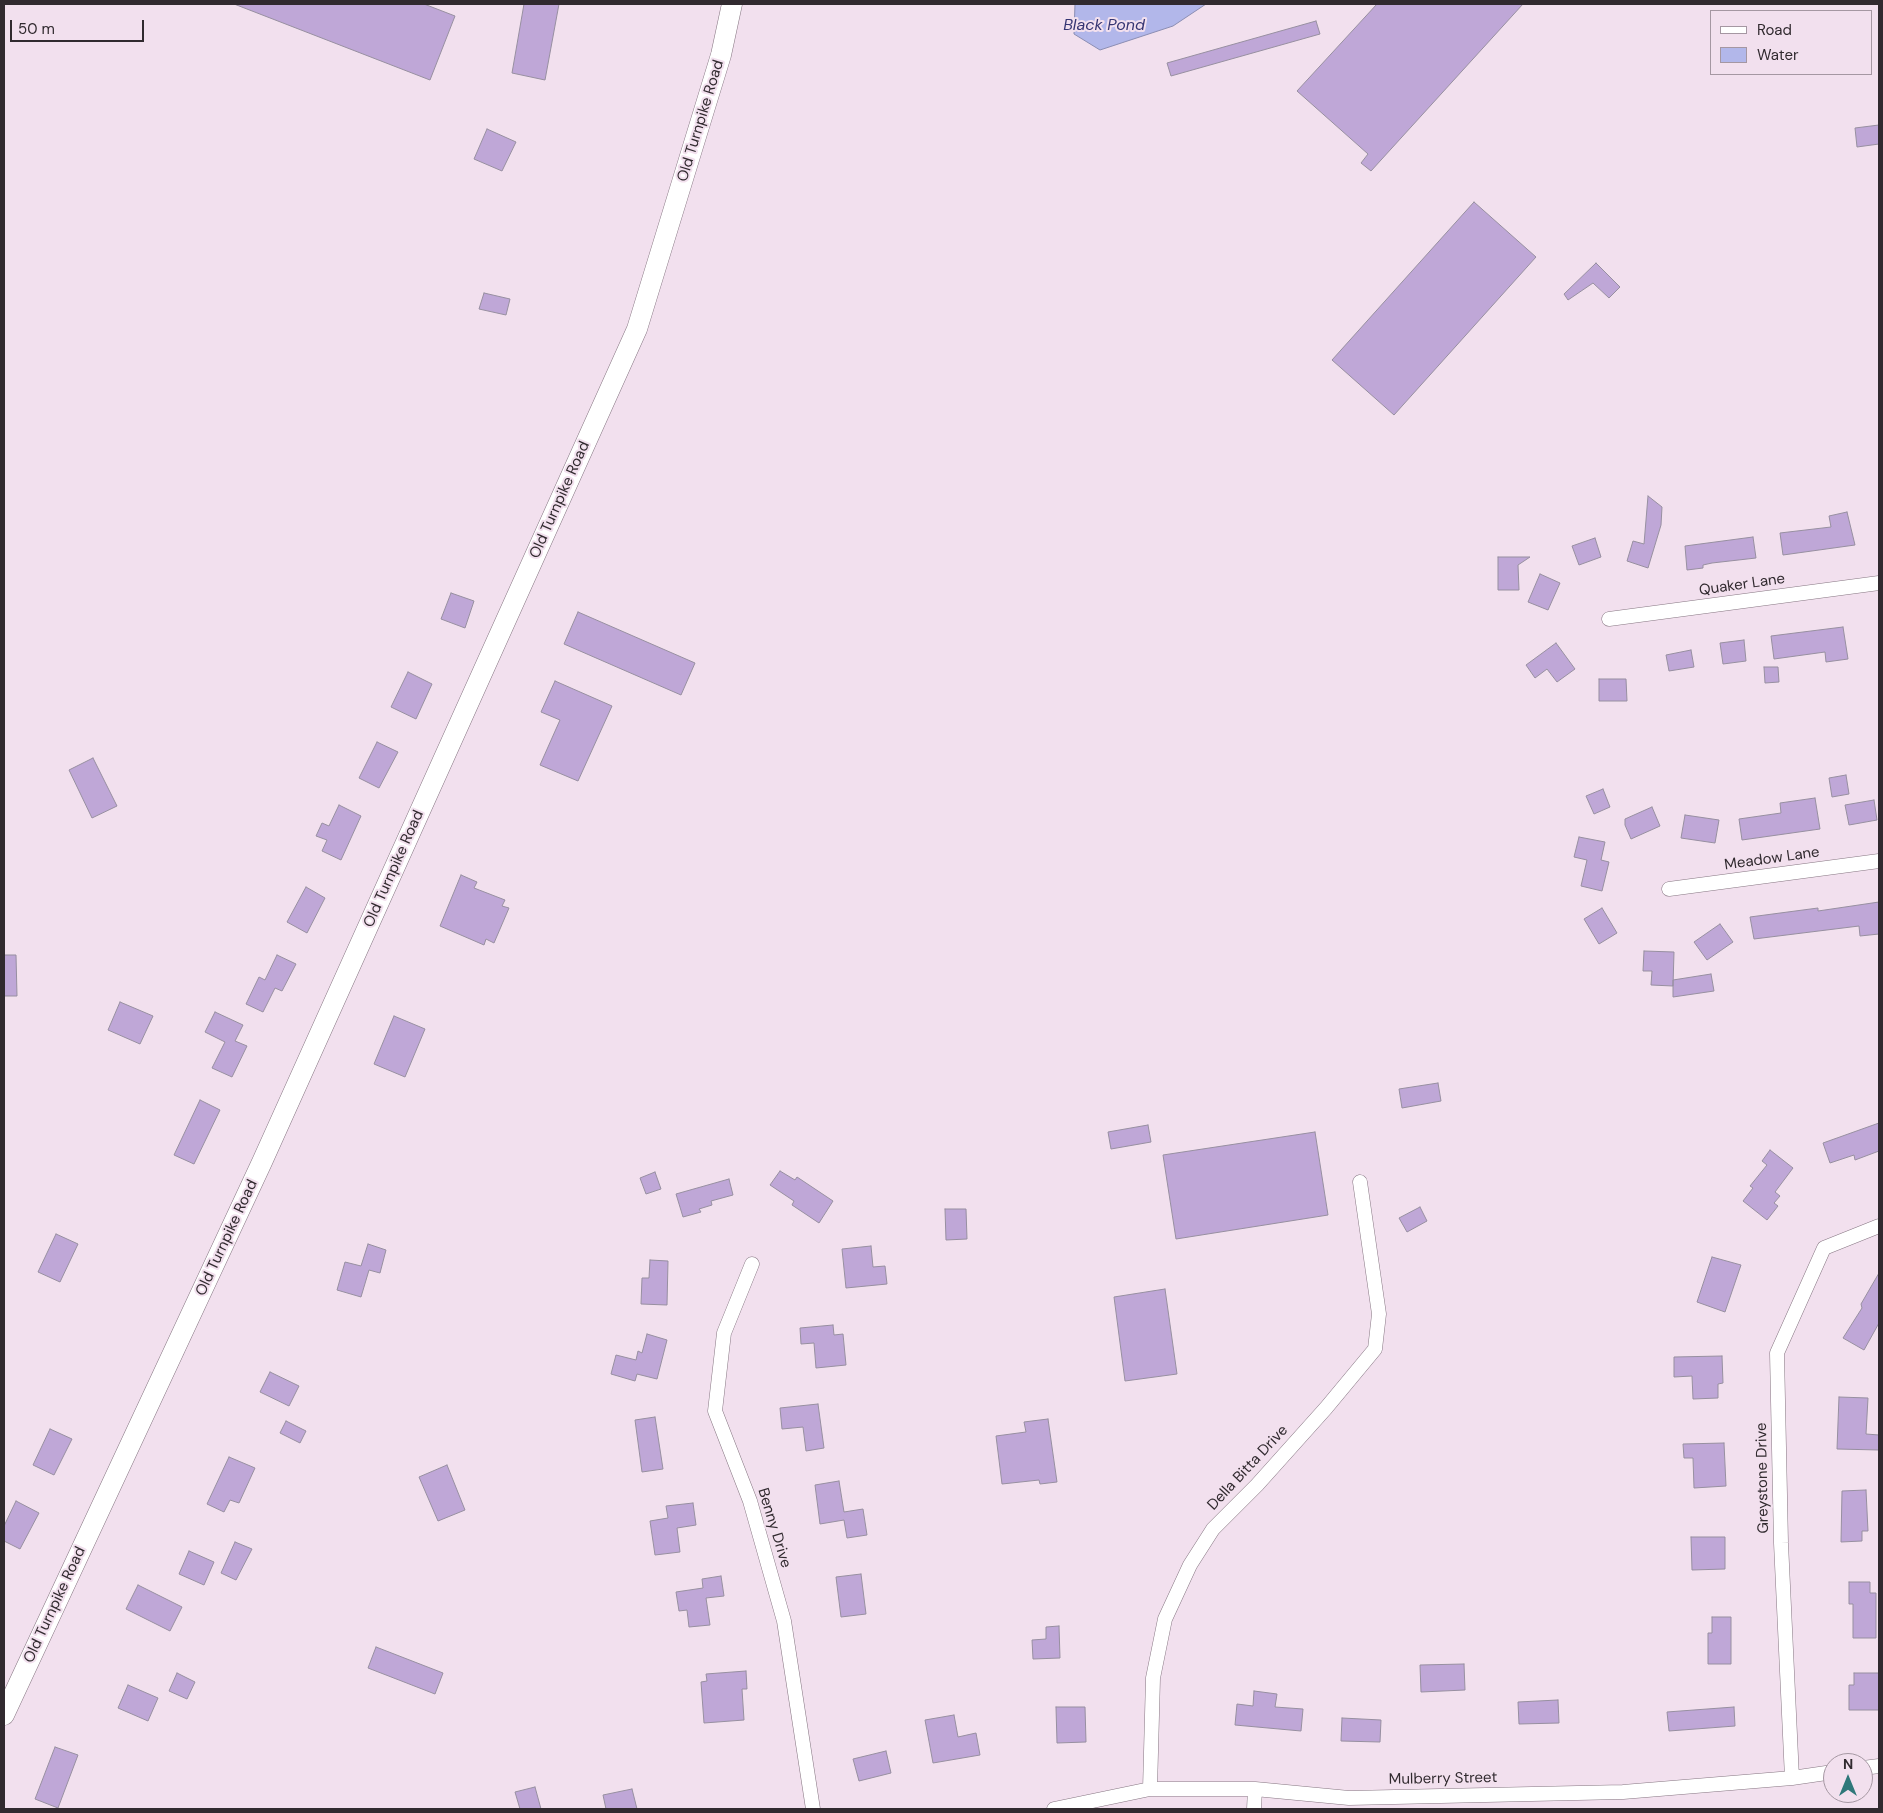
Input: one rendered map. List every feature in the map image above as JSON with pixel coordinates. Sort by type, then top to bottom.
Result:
[{"type":"main road","name":"Old Turnpike Road","points":[[4,1715],[262,1162],[637,329],[721,55],[732,4]]},
{"type":"street","name":"Quaker Lane","points":[[1609,619],[1879,583]]},
{"type":"street","name":"Meadow Lane","points":[[1669,889],[1879,861]]},
{"type":"street","name":"Della Bitta Drive","points":[[1150,1789],[1153,1678],[1165,1619],[1190,1565],[1213,1529],[1276,1464],[1375,1349],[1379,1314],[1360,1182]]},
{"type":"street","name":"Greystone Drive","points":[[1792,1778],[1780,1543],[1776,1354],[1824,1248],[1879,1226]]},
{"type":"street","name":"Benny Drive","points":[[752,1264],[724,1333],[715,1411],[750,1501],[784,1621],[814,1809]]},
{"type":"street","name":"Mulberry Street","points":[[1054,1809],[1150,1789],[1255,1789],[1349,1798],[1604,1793],[1792,1778],[1823,1773]]},
{"type":"street","points":[[1254,1809],[1255,1789]]},
{"type":"water","name":"Black Pond","points":[[1075,4],[1206,4],[1173,26],[1100,50],[1074,34]]},
{"type":"building","points":[[234,4],[424,4],[455,16],[430,80]]},
{"type":"building","points":[[524,4],[559,4],[545,80],[512,73]]},
{"type":"building","points":[[1377,4],[1523,4],[1371,171],[1361,163],[1368,154],[1297,91]]},
{"type":"building","points":[[1316,21],[1320,34],[1171,76],[1167,63]]},
{"type":"building","points":[[1879,125],[1879,144],[1857,147],[1855,128]]},
{"type":"building","points":[[487,129],[516,142],[502,171],[474,159]]},
{"type":"building","points":[[1474,202],[1536,257],[1394,415],[1332,360]]},
{"type":"building","points":[[1596,263],[1620,287],[1609,298],[1593,283],[1568,300],[1564,294]]},
{"type":"building","points":[[484,293],[510,299],[506,315],[479,309]]},
{"type":"building","points":[[1648,496],[1662,507],[1661,525],[1648,568],[1627,561],[1633,541],[1644,544]]},
{"type":"building","points":[[1847,512],[1855,545],[1783,555],[1780,533],[1831,527],[1829,516]]},
{"type":"building","points":[[1753,537],[1756,558],[1712,563],[1703,565],[1703,568],[1687,570],[1685,546]]},
{"type":"building","points":[[1595,538],[1601,557],[1579,565],[1572,546]]},
{"type":"building","points":[[1498,557],[1530,557],[1518,565],[1519,590],[1498,590]]},
{"type":"building","points":[[1540,574],[1560,583],[1548,610],[1528,602]]},
{"type":"building","points":[[451,593],[474,601],[465,628],[441,619]]},
{"type":"building","points":[[578,612],[695,663],[681,695],[564,644]]},
{"type":"building","points":[[1843,627],[1848,659],[1826,662],[1825,652],[1774,659],[1771,636]]},
{"type":"building","points":[[1744,640],[1746,661],[1723,664],[1720,643]]},
{"type":"building","points":[[1556,643],[1575,669],[1557,682],[1547,669],[1535,678],[1526,665]]},
{"type":"building","points":[[1691,650],[1694,667],[1669,671],[1666,655]]},
{"type":"building","points":[[1764,667],[1778,667],[1779,682],[1765,683]]},
{"type":"building","points":[[408,672],[432,684],[416,719],[391,707]]},
{"type":"building","points":[[1599,679],[1626,679],[1627,701],[1599,701]]},
{"type":"building","points":[[555,681],[612,706],[578,781],[540,765],[560,720],[541,712]]},
{"type":"building","points":[[377,742],[398,752],[379,788],[359,778]]},
{"type":"building","points":[[93,758],[117,806],[92,818],[69,770]]},
{"type":"building","points":[[1846,775],[1849,794],[1832,797],[1829,778]]},
{"type":"building","points":[[1603,789],[1610,807],[1594,814],[1586,796]]},
{"type":"building","points":[[1815,798],[1820,829],[1742,840],[1739,819],[1781,813],[1780,803]]},
{"type":"building","points":[[1874,800],[1877,820],[1849,825],[1845,805]]},
{"type":"building","points":[[339,805],[361,816],[341,860],[322,851],[327,840],[316,836],[322,823],[329,826]]},
{"type":"building","points":[[1652,807],[1660,826],[1631,839],[1625,825],[1625,819]]},
{"type":"building","points":[[1685,815],[1719,820],[1715,843],[1681,838]]},
{"type":"building","points":[[1579,837],[1605,842],[1601,860],[1609,862],[1602,891],[1581,886],[1587,860],[1574,857]]},
{"type":"building","points":[[461,875],[477,882],[474,888],[505,900],[502,906],[509,908],[494,943],[486,939],[484,945],[440,926]]},
{"type":"building","points":[[306,887],[325,898],[307,933],[287,922]]},
{"type":"building","points":[[1879,902],[1879,934],[1860,936],[1859,926],[1754,939],[1750,917],[1818,908],[1818,911]]},
{"type":"building","points":[[1602,908],[1617,933],[1599,944],[1584,919]]},
{"type":"building","points":[[1720,924],[1733,942],[1707,960],[1694,942]]},
{"type":"building","points":[[1644,951],[1674,952],[1673,986],[1651,985],[1652,971],[1643,971]]},
{"type":"building","points":[[4,955],[16,955],[17,996],[4,996]]},
{"type":"building","points":[[277,955],[296,964],[282,991],[275,988],[263,1012],[246,1004],[259,977],[265,980]]},
{"type":"building","points":[[1711,974],[1714,991],[1673,997],[1673,980]]},
{"type":"building","points":[[120,1002],[153,1016],[140,1044],[108,1030]]},
{"type":"building","points":[[215,1012],[243,1025],[235,1041],[247,1046],[232,1077],[212,1068],[225,1042],[205,1032]]},
{"type":"building","points":[[394,1016],[425,1029],[405,1077],[374,1064]]},
{"type":"building","points":[[1438,1083],[1441,1101],[1402,1108],[1399,1089]]},
{"type":"building","points":[[200,1100],[220,1110],[194,1164],[174,1155]]},
{"type":"building","points":[[1879,1123],[1879,1151],[1855,1160],[1854,1155],[1830,1163],[1823,1143]]},
{"type":"building","points":[[1148,1125],[1151,1142],[1111,1149],[1108,1132]]},
{"type":"building","points":[[1315,1132],[1328,1215],[1176,1239],[1163,1155]]},
{"type":"building","points":[[1770,1150],[1793,1168],[1775,1192],[1780,1196],[1774,1203],[1778,1206],[1767,1220],[1743,1201],[1753,1188],[1750,1186],[1767,1165],[1762,1161]]},
{"type":"building","points":[[780,1171],[795,1180],[797,1177],[833,1201],[819,1223],[792,1205],[794,1201],[770,1185]]},
{"type":"building","points":[[655,1172],[661,1189],[646,1194],[640,1178]]},
{"type":"building","points":[[729,1179],[733,1195],[711,1201],[712,1205],[699,1209],[701,1212],[683,1217],[676,1194]]},
{"type":"building","points":[[1420,1207],[1427,1221],[1407,1232],[1399,1218]]},
{"type":"building","points":[[945,1209],[966,1209],[967,1239],[946,1240]]},
{"type":"building","points":[[56,1234],[78,1244],[60,1282],[38,1272]]},
{"type":"building","points":[[368,1244],[386,1250],[380,1273],[369,1270],[361,1297],[337,1290],[345,1262],[361,1266]]},
{"type":"building","points":[[871,1246],[873,1267],[885,1266],[887,1284],[846,1288],[842,1249]]},
{"type":"building","points":[[1712,1257],[1741,1265],[1725,1312],[1697,1302]]},
{"type":"building","points":[[650,1260],[668,1261],[667,1305],[641,1304],[642,1278],[649,1278]]},
{"type":"building","points":[[1879,1273],[1879,1323],[1864,1350],[1843,1338],[1862,1308],[1861,1304]]},
{"type":"building","points":[[1165,1289],[1177,1374],[1125,1381],[1114,1297]]},
{"type":"building","points":[[833,1325],[834,1335],[843,1334],[846,1365],[816,1368],[814,1343],[801,1344],[800,1328]]},
{"type":"building","points":[[647,1334],[667,1340],[657,1379],[637,1374],[635,1381],[611,1374],[616,1355],[636,1360],[638,1351],[642,1353]]},
{"type":"building","points":[[1722,1356],[1723,1383],[1718,1384],[1718,1398],[1693,1399],[1692,1376],[1674,1377],[1674,1357]]},
{"type":"building","points":[[270,1372],[299,1386],[289,1406],[260,1392]]},
{"type":"building","points":[[1839,1397],[1868,1398],[1866,1434],[1879,1435],[1879,1450],[1837,1449]]},
{"type":"building","points":[[818,1404],[824,1448],[806,1451],[803,1427],[782,1429],[780,1408]]},
{"type":"building","points":[[655,1417],[663,1469],[642,1472],[635,1420]]},
{"type":"building","points":[[1048,1419],[1057,1482],[1040,1484],[1039,1480],[1002,1484],[996,1436],[1026,1432],[1024,1422]]},
{"type":"building","points":[[286,1421],[306,1431],[300,1443],[280,1433]]},
{"type":"building","points":[[50,1429],[72,1439],[54,1475],[33,1465]]},
{"type":"building","points":[[1724,1443],[1726,1486],[1694,1488],[1693,1458],[1684,1458],[1683,1444]]},
{"type":"building","points":[[229,1457],[255,1468],[239,1503],[230,1500],[224,1512],[207,1504]]},
{"type":"building","points":[[447,1465],[465,1510],[438,1521],[419,1477]]},
{"type":"building","points":[[839,1481],[844,1512],[863,1509],[867,1535],[847,1538],[844,1520],[820,1524],[815,1485]]},
{"type":"building","points":[[1866,1490],[1868,1531],[1862,1531],[1862,1541],[1841,1542],[1842,1491]]},
{"type":"building","points":[[16,1501],[39,1513],[20,1549],[4,1541],[4,1526]]},
{"type":"building","points":[[693,1503],[696,1525],[677,1528],[680,1552],[655,1555],[650,1521],[668,1518],[666,1506]]},
{"type":"building","points":[[1691,1537],[1725,1537],[1725,1569],[1692,1570]]},
{"type":"building","points":[[235,1542],[252,1549],[236,1580],[221,1573]]},
{"type":"building","points":[[189,1551],[214,1562],[204,1585],[179,1574]]},
{"type":"building","points":[[861,1574],[866,1614],[841,1617],[836,1577]]},
{"type":"building","points":[[721,1576],[724,1596],[706,1598],[710,1625],[689,1627],[687,1610],[679,1611],[676,1592],[703,1588],[702,1579]]},
{"type":"building","points":[[1849,1582],[1870,1582],[1870,1593],[1876,1593],[1876,1638],[1853,1638],[1853,1604],[1849,1604]]},
{"type":"building","points":[[138,1585],[182,1607],[170,1631],[126,1609]]},
{"type":"building","points":[[1712,1617],[1731,1617],[1731,1664],[1708,1664],[1708,1633],[1712,1633]]},
{"type":"building","points":[[1059,1626],[1060,1658],[1033,1659],[1032,1640],[1046,1639],[1046,1627]]},
{"type":"building","points":[[376,1647],[443,1673],[435,1694],[368,1668]]},
{"type":"building","points":[[1464,1664],[1465,1690],[1421,1692],[1420,1665]]},
{"type":"building","points":[[746,1671],[747,1689],[742,1689],[744,1720],[704,1723],[701,1682],[707,1681],[706,1674]]},
{"type":"building","points":[[177,1673],[195,1682],[187,1699],[169,1691]]},
{"type":"building","points":[[1854,1673],[1879,1673],[1879,1710],[1849,1710],[1849,1685],[1854,1685]]},
{"type":"building","points":[[128,1685],[158,1698],[148,1721],[118,1708]]},
{"type":"building","points":[[1254,1691],[1277,1694],[1275,1707],[1303,1709],[1301,1731],[1235,1725],[1237,1704],[1253,1706]]},
{"type":"building","points":[[1558,1700],[1559,1723],[1519,1724],[1518,1702]]},
{"type":"building","points":[[1056,1707],[1085,1707],[1086,1742],[1057,1743]]},
{"type":"building","points":[[1734,1707],[1735,1726],[1669,1731],[1667,1712]]},
{"type":"building","points":[[954,1715],[958,1737],[976,1733],[980,1755],[933,1763],[925,1720]]},
{"type":"building","points":[[1342,1718],[1381,1720],[1380,1742],[1341,1741]]},
{"type":"building","points":[[55,1747],[78,1755],[58,1808],[35,1799]]},
{"type":"building","points":[[886,1751],[891,1773],[859,1781],[853,1759]]},
{"type":"building","points":[[535,1787],[541,1809],[520,1809],[515,1792]]},
{"type":"building","points":[[632,1789],[637,1809],[606,1809],[603,1795]]}]
